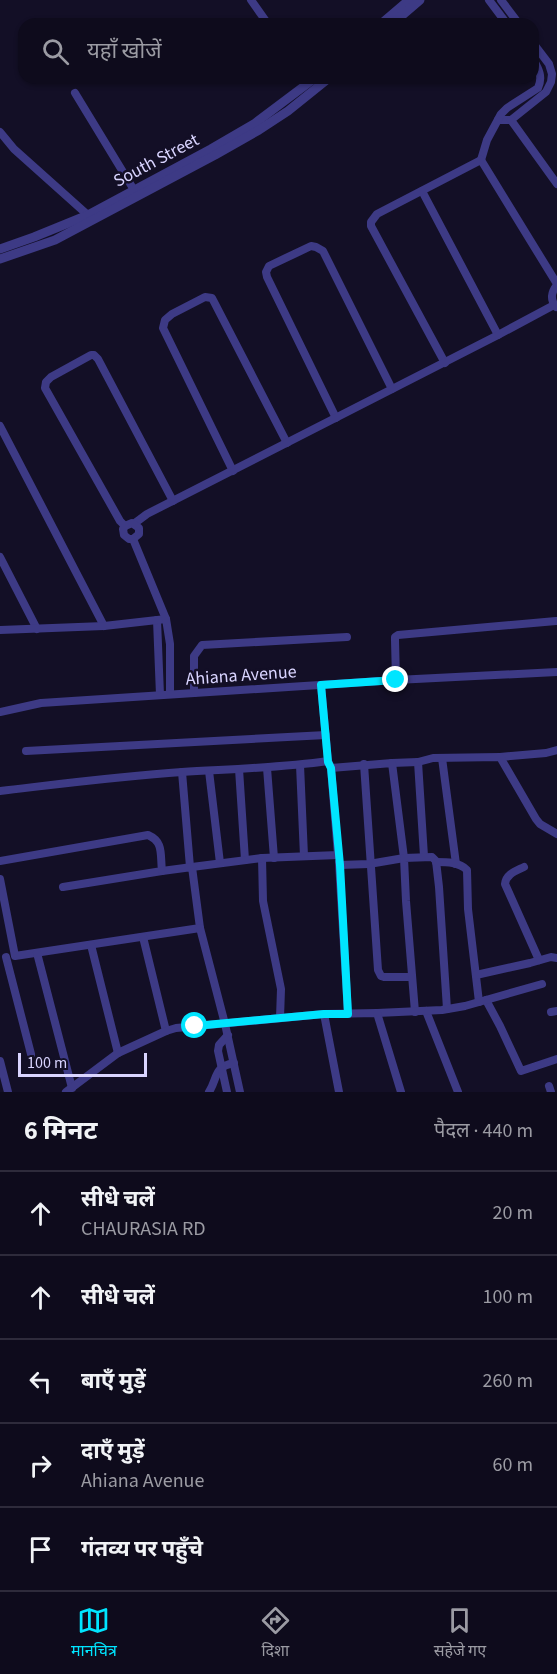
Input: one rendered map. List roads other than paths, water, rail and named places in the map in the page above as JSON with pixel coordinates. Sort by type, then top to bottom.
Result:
[{"type":"street","points":[[251,0],[264,18]]},
{"type":"street","points":[[386,18],[398,4],[409,0]]},
{"type":"street","points":[[399,18],[420,0]]},
{"type":"street","points":[[489,0],[502,18]]},
{"type":"street","points":[[501,0],[514,18]]},
{"type":"street","points":[[499,14],[507,8]]},
{"type":"street","points":[[498,120],[511,120],[546,92],[555,75],[539,51]]},
{"type":"street","points":[[135,524],[147,514],[555,307],[552,294],[557,285],[482,160],[487,140],[501,114],[538,88],[542,78],[539,72]]},
{"type":"street","name":"South Street","points":[[0,249],[91,217],[167,171],[254,124],[309,84]]},
{"type":"street","points":[[0,259],[55,240],[91,217],[259,130],[288,111],[310,84]]},
{"type":"street","points":[[75,93],[134,190]]},
{"type":"street","points":[[511,120],[557,184]]},
{"type":"street","points":[[0,132],[14,149],[91,217]]},
{"type":"street","points":[[445,363],[371,226],[371,222],[377,214],[482,160]]},
{"type":"street","points":[[422,190],[498,335]]},
{"type":"street","points":[[336,418],[267,277],[266,272],[269,266],[311,246],[323,251],[392,389]]},
{"type":"street","points":[[232,471],[163,328],[165,320],[172,314],[204,297],[212,298],[287,443]]},
{"type":"street","points":[[133,539],[124,535],[124,526],[45,388],[46,382],[51,377],[91,355],[98,359],[173,501]]},
{"type":"street","points":[[0,426],[104,626]]},
{"type":"street","points":[[124,526],[129,523],[139,528],[139,534],[133,539]]},
{"type":"street","points":[[133,539],[166,620],[170,644],[170,694]]},
{"type":"street","points":[[0,556],[37,628]]},
{"type":"street","points":[[157,620],[160,695]]},
{"type":"street","points":[[0,630],[104,626],[166,620]]},
{"type":"street","points":[[396,680],[395,638],[398,635],[556,621]]},
{"type":"street","points":[[194,693],[194,656],[202,645],[347,637]]},
{"type":"street","name":"Ahiana Avenue","points":[[0,712],[41,703],[557,672]]},
{"type":"street","points":[[321,685],[340,865],[348,1014]]},
{"type":"street","points":[[26,751],[326,735]]},
{"type":"street","points":[[0,791],[182,772],[300,765],[418,762],[433,758],[500,757],[557,750]]},
{"type":"street","points":[[500,757],[536,819],[557,834]]},
{"type":"street","points":[[442,758],[456,864]]},
{"type":"street","points":[[418,762],[424,856]]},
{"type":"street","points":[[392,763],[404,858],[415,1012]]},
{"type":"street","points":[[364,764],[369,864],[379,973],[384,977],[412,977]]},
{"type":"street","points":[[300,765],[304,856]]},
{"type":"street","points":[[267,768],[274,858]]},
{"type":"street","points":[[239,769],[245,860]]},
{"type":"street","points":[[209,771],[220,863]]},
{"type":"street","points":[[182,772],[191,867],[200,928],[228,1035],[240,1092]]},
{"type":"street","points":[[0,861],[148,835],[156,839],[159,844],[162,871]]},
{"type":"street","points":[[63,887],[262,858],[338,855]]},
{"type":"street","points":[[340,865],[369,864],[424,856],[432,857],[436,862],[447,1009]]},
{"type":"street","points":[[262,858],[263,901],[281,989],[280,1018]]},
{"type":"street","points":[[436,862],[456,864],[467,870],[468,909],[476,975],[483,1001],[500,1026],[521,1071],[557,1059]]},
{"type":"street","points":[[524,867],[509,875],[505,884],[539,960]]},
{"type":"street","points":[[0,879],[7,957],[31,1054]]},
{"type":"street","points":[[7,957],[200,928]]},
{"type":"street","points":[[143,937],[166,1031]]},
{"type":"street","points":[[91,945],[118,1053]]},
{"type":"street","points":[[37,953],[73,1089],[118,1053],[176,1028],[324,1014],[447,1009],[542,984]]},
{"type":"street","points":[[476,975],[555,956],[557,958]]},
{"type":"street","points":[[426,1011],[458,1092]]},
{"type":"street","points":[[377,1013],[401,1092]]},
{"type":"street","points":[[324,1014],[339,1092]]},
{"type":"street","points":[[227,1092],[219,1045],[228,1035]]},
{"type":"street","points":[[0,1061],[8,1092]]},
{"type":"street","points":[[209,1092],[218,1070],[234,1063]]}]
